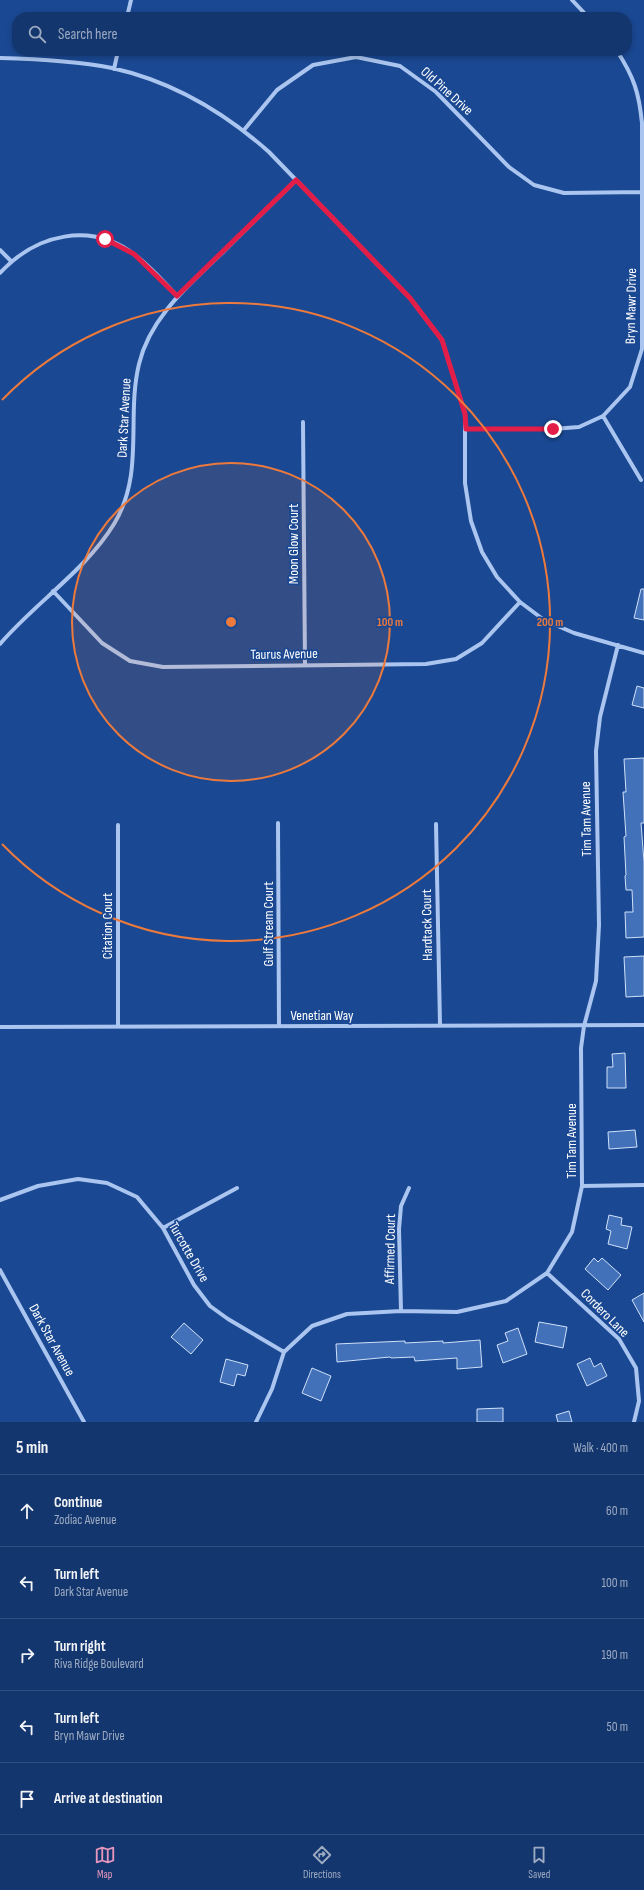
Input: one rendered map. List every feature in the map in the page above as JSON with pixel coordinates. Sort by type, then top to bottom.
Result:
[{"type":"street","points":[[128,12],[131,0]]},
{"type":"street","points":[[572,0],[583,12]]},
{"type":"street","points":[[114,69],[117,56]]},
{"type":"street","name":"Bryn Mawr Drive","points":[[466,429],[553,429],[579,427],[602,416],[630,387],[642,349],[642,123],[639,96],[627,66],[620,56]]},
{"type":"street","name":"Old Pine Drive","points":[[244,130],[277,90],[313,65],[356,57],[400,66],[436,92],[509,166],[534,186],[564,193],[642,192]]},
{"type":"street","points":[[0,58],[31,59],[114,69],[160,84],[209,107],[244,130],[296,180],[410,298],[442,340],[465,414],[465,483],[471,521],[482,552],[498,577],[520,602],[544,620],[574,633],[644,653]]},
{"type":"street","name":"Dark Star Avenue","points":[[0,644],[89,556],[114,524],[129,491],[134,451],[134,400],[139,364],[150,335],[177,296],[296,180]]},
{"type":"street","points":[[0,274],[11,261],[22,253],[46,240],[72,235],[105,239],[134,254],[177,296]]},
{"type":"street","points":[[0,250],[11,261]]},
{"type":"street","points":[[602,416],[641,480]]},
{"type":"street","name":"Moon Glow Court","points":[[303,422],[305,665]]},
{"type":"street","name":"Taurus Avenue","points":[[54,591],[102,643],[130,662],[163,667],[426,664],[456,659],[482,643],[520,602]]},
{"type":"street","name":"Tim Tam Avenue","points":[[256,1422],[272,1389],[284,1352],[312,1326],[347,1314],[401,1311],[457,1312],[506,1301],[547,1273],[572,1232],[582,1186],[581,1048],[584,1026],[596,981],[599,925],[596,751],[600,717],[618,645]]},
{"type":"street","name":"Gulf Stream Court","points":[[278,823],[279,1026]]},
{"type":"street","name":"Hardtack Court","points":[[436,824],[440,1025]]},
{"type":"street","name":"Citation Court","points":[[118,825],[118,1027]]},
{"type":"street","name":"Venetian Way","points":[[0,1027],[644,1025]]},
{"type":"street","name":"Turcotte Drive","points":[[0,1200],[38,1186],[78,1179],[107,1183],[137,1197],[163,1228],[194,1285],[210,1306],[228,1319],[284,1352]]},
{"type":"street","points":[[582,1186],[644,1185]]},
{"type":"street","points":[[163,1228],[237,1188]]},
{"type":"street","name":"Affirmed Court","points":[[401,1311],[399,1229],[401,1206],[409,1188]]},
{"type":"street","name":"Dark Star Avenue","points":[[0,1270],[84,1422]]},
{"type":"street","name":"Cordero Lane","points":[[547,1273],[608,1329],[622,1345],[636,1368],[639,1401],[634,1422]]},
{"type":"building","points":[[641,589],[644,589],[644,620],[634,618]]},
{"type":"building","points":[[637,686],[644,688],[644,708],[632,705]]},
{"type":"building","points":[[644,758],[644,823],[641,823],[644,862],[644,937],[626,938],[625,912],[633,912],[632,890],[626,890],[625,876],[624,837],[626,836],[623,792],[626,792],[624,759]]},
{"type":"building","points":[[644,956],[644,996],[626,997],[624,957]]},
{"type":"building","points":[[625,1053],[626,1088],[607,1088],[607,1067],[613,1067],[612,1054]]},
{"type":"building","points":[[635,1130],[637,1147],[609,1149],[608,1132]]},
{"type":"building","points":[[609,1215],[622,1218],[621,1225],[632,1227],[627,1249],[608,1244],[611,1231],[606,1229]]},
{"type":"building","points":[[594,1258],[598,1262],[602,1258],[621,1275],[608,1290],[585,1269]]},
{"type":"building","points":[[644,1293],[644,1322],[632,1300]]},
{"type":"building","points":[[539,1322],[567,1327],[563,1348],[535,1342]]},
{"type":"building","points":[[184,1323],[203,1340],[191,1354],[171,1337]]},
{"type":"building","points":[[518,1328],[527,1354],[503,1363],[497,1345],[508,1341],[505,1333]]},
{"type":"building","points":[[480,1340],[482,1367],[457,1369],[457,1358],[415,1361],[414,1357],[390,1357],[337,1362],[336,1344],[405,1341],[405,1343],[443,1341],[443,1343]]},
{"type":"building","points":[[590,1358],[594,1367],[601,1363],[607,1376],[587,1386],[577,1364]]},
{"type":"building","points":[[226,1359],[248,1365],[245,1376],[237,1374],[234,1386],[220,1382]]},
{"type":"building","points":[[312,1368],[331,1376],[321,1401],[302,1393]]},
{"type":"building","points":[[503,1408],[503,1422],[477,1422],[477,1409]]},
{"type":"building","points":[[569,1411],[572,1422],[558,1422],[556,1415]]},
{"type":"route","points":[[105,239],[134,254],[177,296],[296,180],[410,298],[442,340],[465,414],[466,429],[553,429]]}]
